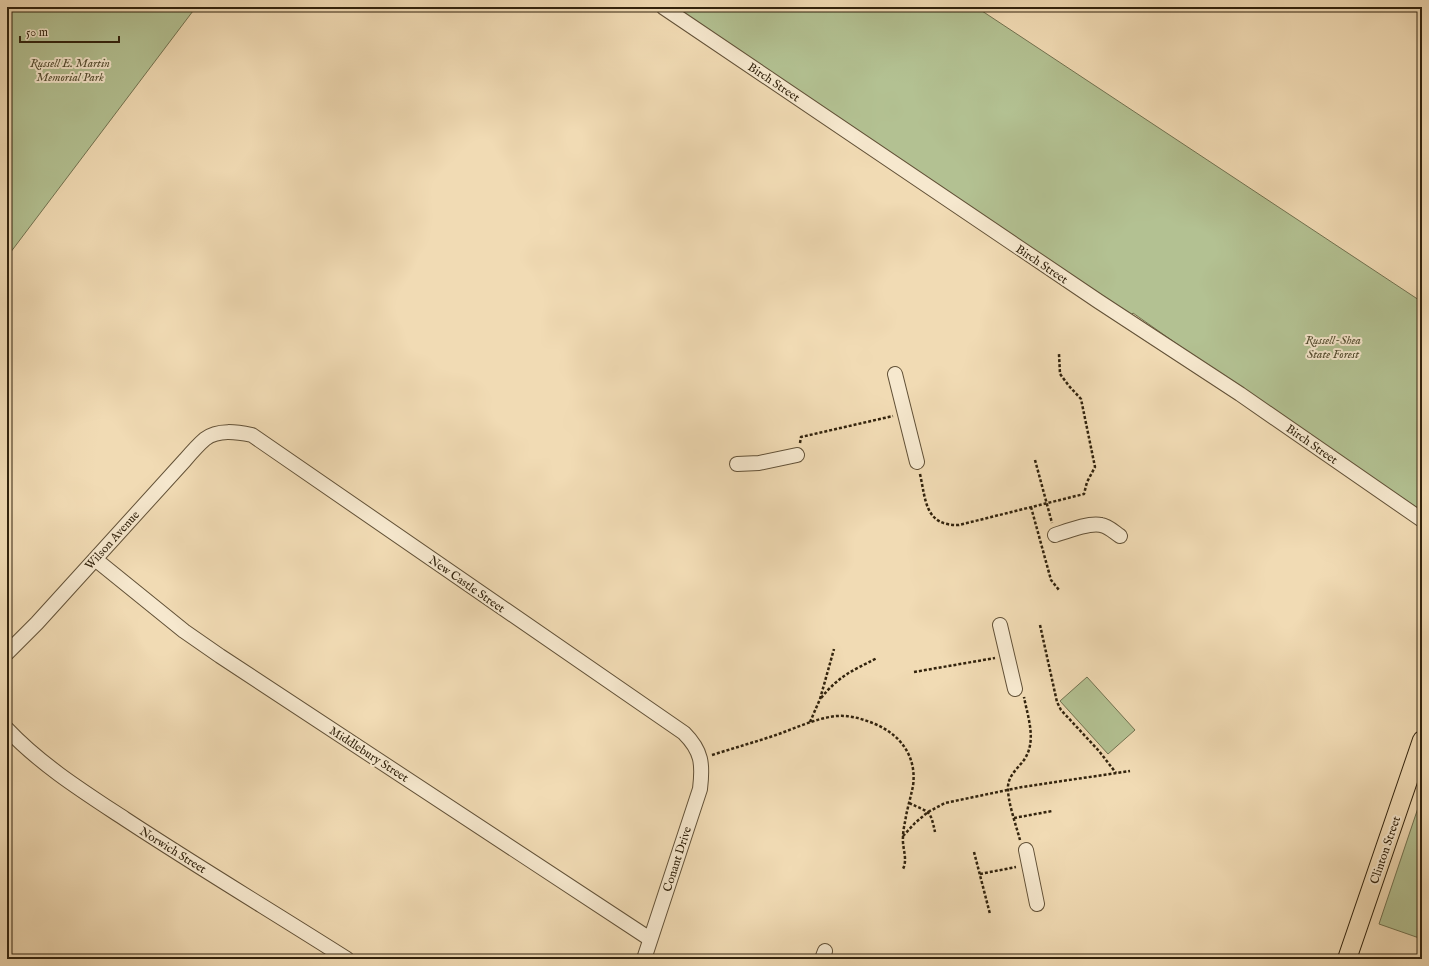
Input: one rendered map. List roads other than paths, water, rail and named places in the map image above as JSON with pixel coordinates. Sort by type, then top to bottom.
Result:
[{"type":"main road","name":"Clinton Street","points":[[1347,959],[1422,740]]},
{"type":"street","name":"Birch Street","points":[[663,7],[1098,301],[1240,394],[1422,520]]},
{"type":"street","points":[[895,374],[917,462]]},
{"type":"street","name":"New Castle Street","points":[[221,433],[236,432],[252,435],[684,733],[694,744],[700,758]]},
{"type":"street","name":"Wilson Avenue","points":[[7,653],[37,623],[190,454],[206,438],[221,433]]},
{"type":"street","points":[[737,464],[759,463],[797,455]]},
{"type":"street","points":[[1055,534],[1100,524],[1106,526],[1120,536]]},
{"type":"street","name":"Middlebury Street","points":[[95,559],[184,631],[220,656],[650,938]]},
{"type":"street","points":[[1000,625],[1015,689]]},
{"type":"street","name":"Norwich Street","points":[[7,730],[70,782],[146,833],[347,959]]},
{"type":"street","name":"Conant Drive","points":[[644,959],[700,789],[702,773],[700,758]]},
{"type":"street","points":[[1026,850],[1037,904]]},
{"type":"park label","name":"Russell E. Martin Memorial Park","points":[[70,70]]},
{"type":"park label","name":"Russell-Shea State Forest","points":[[1333,347]]}]
